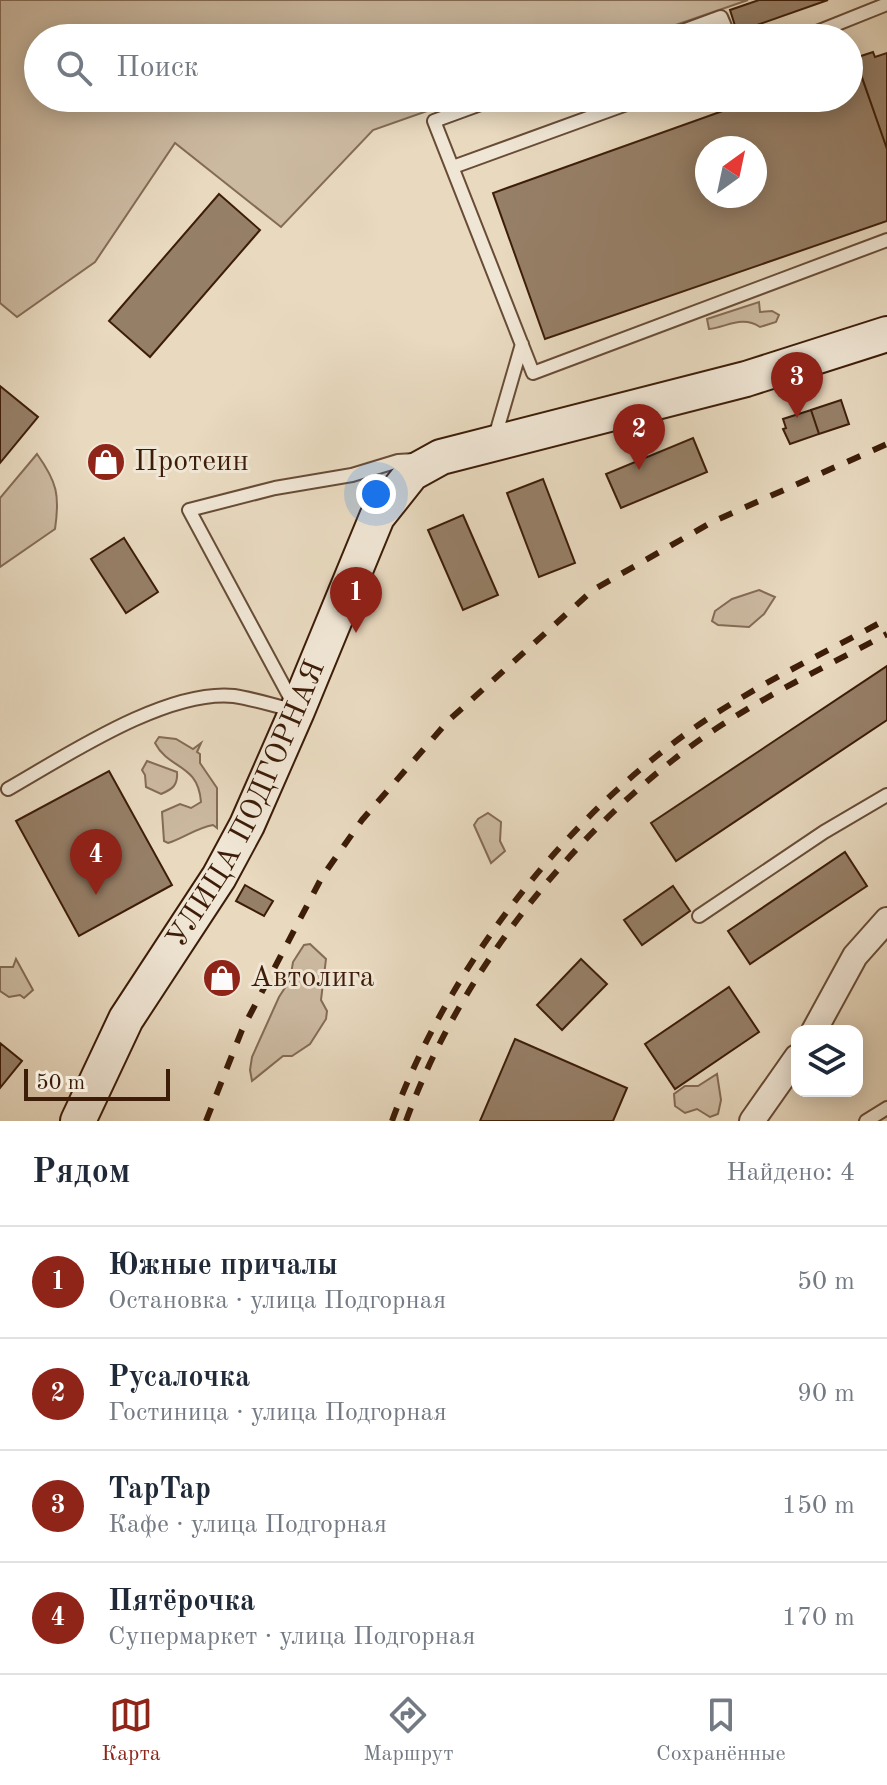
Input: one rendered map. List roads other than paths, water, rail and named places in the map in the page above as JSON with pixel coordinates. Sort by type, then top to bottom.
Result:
[{"type":"main road","name":"УЛИЦА ПОДГОРНАЯ","points":[[78,1121],[126,1019],[149,980],[188,927],[247,825],[377,517],[392,494],[412,473],[441,457],[746,379],[887,334]]},
{"type":"main road","name":"УЛИЦА ПОДГОРНАЯ","points":[[98,1121],[106,1059]]},
{"type":"street","points":[[818,1025],[855,956],[887,920]]},
{"type":"street","points":[[752,1121],[791,1066]]},
{"type":"lane","points":[[837,24],[887,4]]},
{"type":"lane","points":[[702,24],[721,17],[724,24]]},
{"type":"lane","points":[[459,112],[434,121],[533,373],[887,240]]},
{"type":"lane","points":[[453,167],[604,112]]},
{"type":"lane","points":[[493,444],[522,344]]},
{"type":"lane","points":[[297,711],[189,510],[275,488],[352,475],[398,461],[441,457]]},
{"type":"lane","points":[[8,789],[143,713],[205,698],[232,696],[297,711]]},
{"type":"lane","points":[[699,916],[824,832],[887,795]]},
{"type":"lane","points":[[866,1121],[887,1108]]},
{"type":"railway","points":[[206,1121],[242,1030],[322,877],[362,820],[449,720],[593,590],[712,522],[887,444]]},
{"type":"railway","points":[[392,1121],[414,1068],[470,965],[541,869],[581,825],[623,784],[692,729],[774,679],[887,619]]},
{"type":"railway","points":[[406,1121],[427,1069],[482,970],[515,922],[590,836],[630,796],[723,724],[887,634]]},
{"type":"place","name":"ТарТар","points":[[797,418]]},
{"type":"place","name":"Протеин","points":[[106,462]]},
{"type":"place","name":"Русалочка","points":[[639,470]]},
{"type":"place","name":"Южные причалы","points":[[356,633]]},
{"type":"place","name":"Пятёрочка","points":[[96,895]]},
{"type":"place","name":"Автолига","points":[[222,978]]}]
